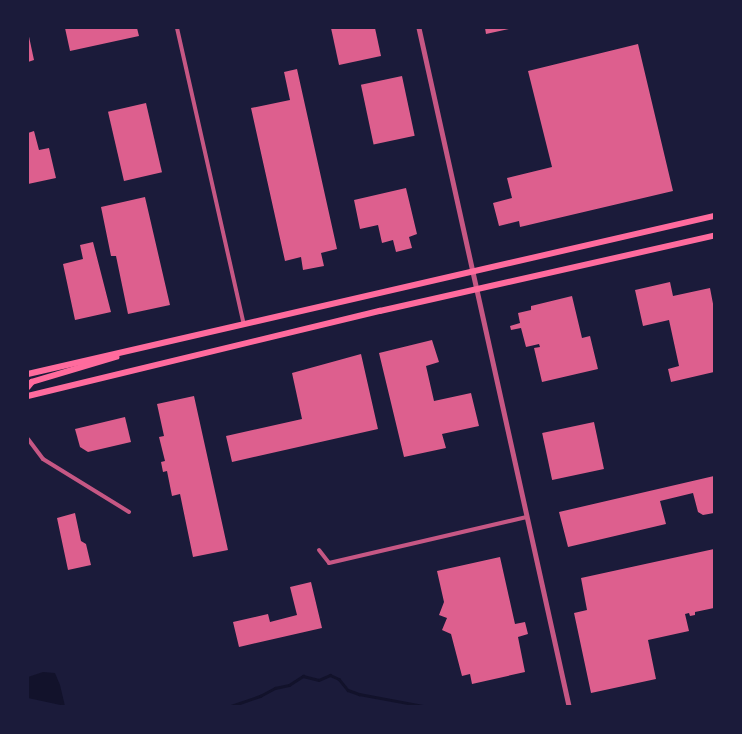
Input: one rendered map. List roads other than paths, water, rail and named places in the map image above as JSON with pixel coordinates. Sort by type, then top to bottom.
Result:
[{"type":"main road","points":[[28,374],[244,326],[714,216]]},
{"type":"main road","points":[[28,396],[477,289],[714,236]]},
{"type":"main road","points":[[28,387],[32,382],[92,366],[140,349]]},
{"type":"street","points":[[177,28],[244,326]]},
{"type":"street","points":[[420,28],[569,706]]},
{"type":"street","points":[[28,439],[43,459],[129,512]]},
{"type":"street","points":[[319,550],[329,563],[527,517]]},
{"type":"waterway","points":[[231,706],[260,696],[275,688],[289,685],[303,676],[319,680],[330,675],[339,679],[348,690],[359,694],[424,706]]}]
